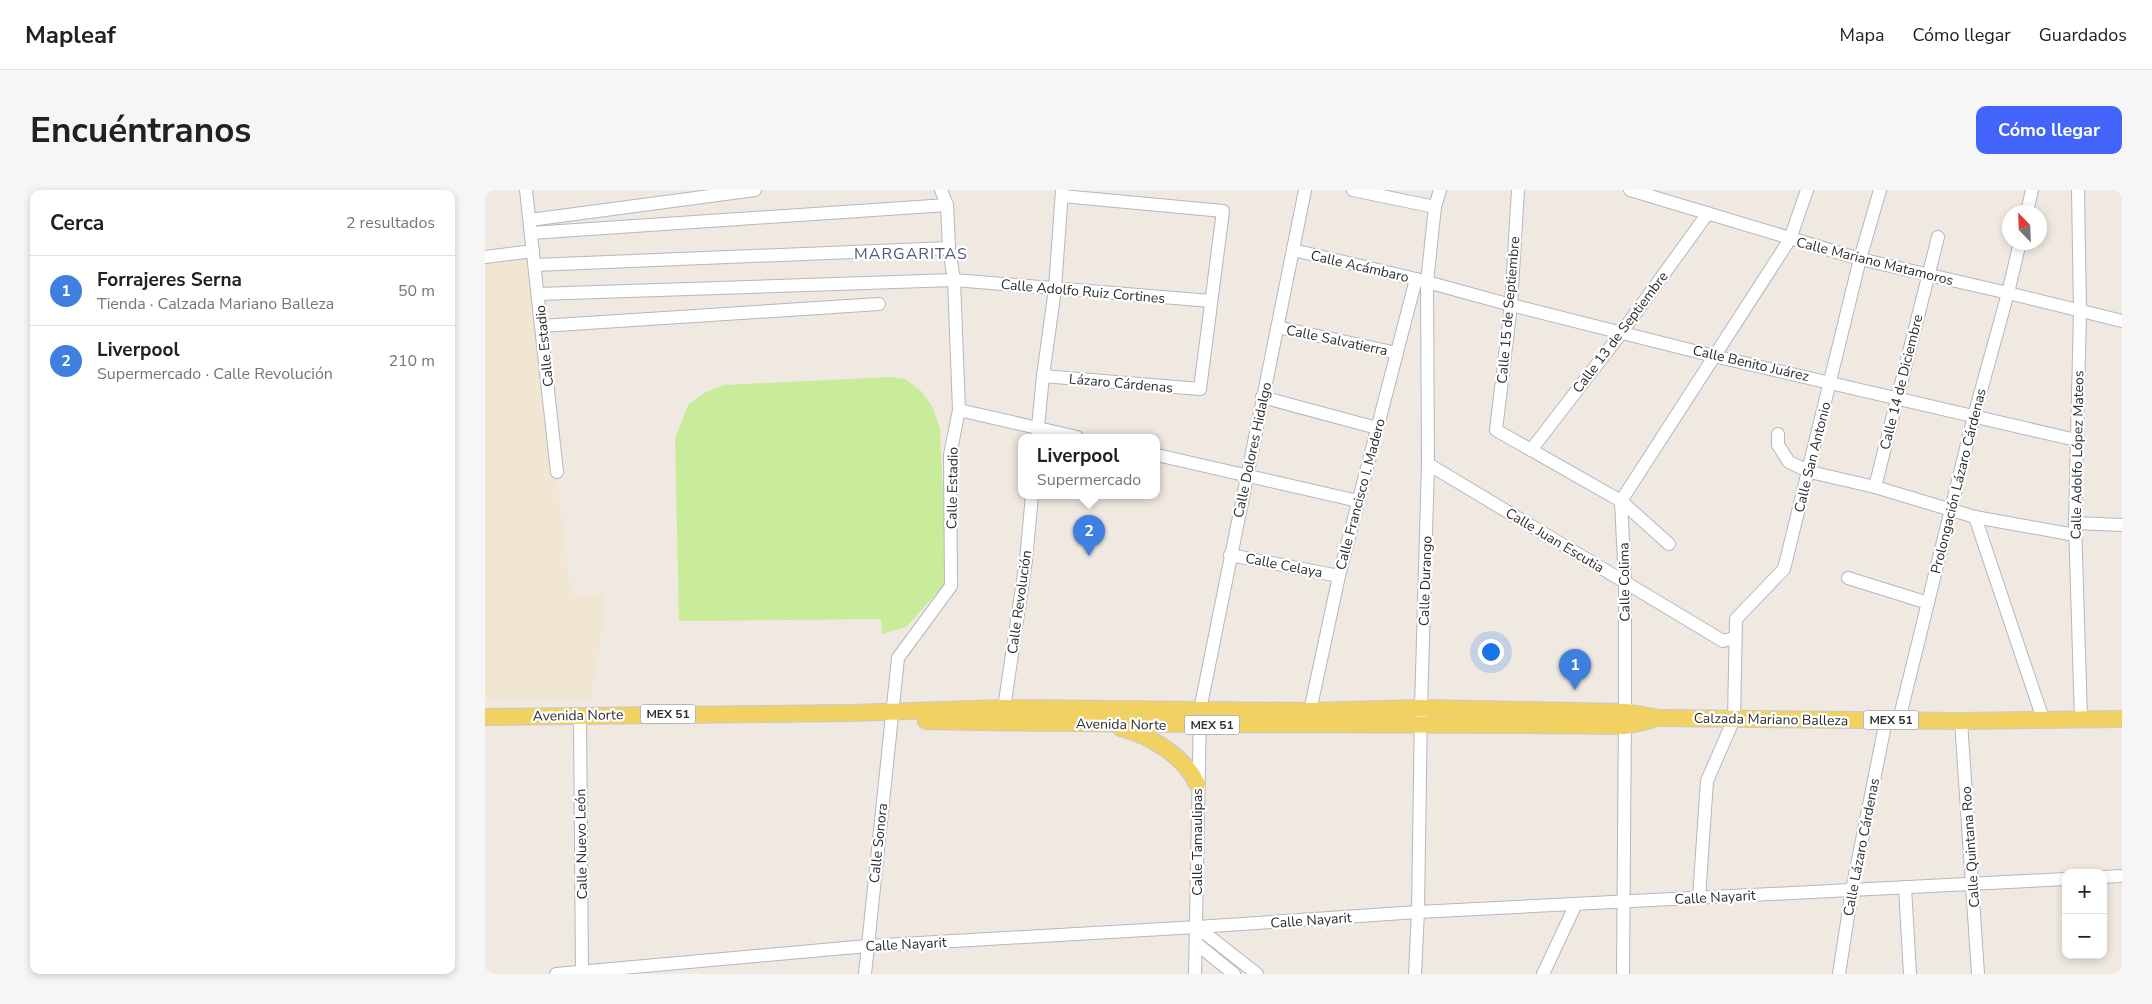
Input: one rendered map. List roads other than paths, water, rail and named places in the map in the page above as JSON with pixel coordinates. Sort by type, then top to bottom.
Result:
[{"type":"main road","name":"Avenida Norte","points":[[892,716],[1004,708],[1200,717],[1422,716]]},
{"type":"main road","points":[[925,721],[937,718],[993,714],[1004,708]]},
{"type":"main road","name":"Avenida Norte","points":[[485,717],[851,713],[925,721],[1102,723],[1310,711],[1422,716]]},
{"type":"main road","name":"Calzada Mariano Balleza","points":[[1422,716],[1625,719],[2122,719]]},
{"type":"main road","points":[[1102,723],[1137,732],[1165,749],[1191,771],[1197,784]]},
{"type":"street","name":"Calle Estadio","points":[[526,190],[557,472]]},
{"type":"street","points":[[530,220],[755,190]]},
{"type":"street","name":"Calle Estadio","points":[[892,716],[898,658],[951,586],[950,455],[959,410],[954,280],[949,248],[947,205],[941,190]]},
{"type":"street","name":"Calle Dolores Hidalgo","points":[[1200,717],[1230,555],[1305,190]]},
{"type":"street","points":[[1353,190],[1435,207]]},
{"type":"street","name":"Calle Durango","points":[[1415,974],[1428,464],[1422,281],[1435,207],[1440,190]]},
{"type":"street","name":"Calle 15 de Septiembre","points":[[1518,190],[1511,305],[1496,430],[1531,450]]},
{"type":"street","name":"Calle Mariano Matamoros","points":[[1630,190],[1860,259],[2122,321]]},
{"type":"street","points":[[1621,501],[1790,239],[1807,190]]},
{"type":"street","name":"Calle San Antonio","points":[[1734,719],[1736,619],[1785,569],[1860,259],[1880,190]]},
{"type":"street","points":[[2029,205],[2032,190]]},
{"type":"street","name":"Calle Adolfo López Mateos","points":[[2078,190],[2080,311],[2075,529],[2081,719]]},
{"type":"street","points":[[959,410],[1038,433],[1043,376],[1055,289],[1062,193],[1223,211],[1211,301]]},
{"type":"street","points":[[531,233],[947,205]]},
{"type":"street","name":"Calle 13 de Septiembre","points":[[1531,450],[1621,332],[1708,213]]},
{"type":"street","name":"Calle 14 de Diciembre","points":[[1875,488],[1938,236]]},
{"type":"street","points":[[535,265],[949,248]]},
{"type":"street","name":"Calle Acámbaro","points":[[1293,250],[1422,281]]},
{"type":"street","name":"Prolongación Lázaro Cárdenas","points":[[1893,720],[1928,603],[1974,416],[2018,250]]},
{"type":"street","points":[[485,257],[533,251]]},
{"type":"street","name":"Calle Adolfo Ruiz Cortines","points":[[538,294],[954,280],[1211,301]]},
{"type":"street","name":"Calle Benito Juárez","points":[[1422,281],[1714,356],[2076,440]]},
{"type":"street","name":"Calle Francisco I. Madero","points":[[1310,711],[1339,576],[1377,428],[1397,353],[1422,281]]},
{"type":"street","name":"Lázaro Cárdenas","points":[[1043,376],[1199,389],[1211,301]]},
{"type":"street","points":[[541,326],[879,304]]},
{"type":"street","name":"Calle Salvatierra","points":[[1277,327],[1397,353]]},
{"type":"street","points":[[1262,397],[1377,428]]},
{"type":"street","points":[[1777,434],[1778,445],[1789,462],[1809,472],[1875,488],[1951,511],[1975,517],[2075,529],[2122,525]]},
{"type":"street","points":[[1531,450],[1621,501],[1669,544]]},
{"type":"street","points":[[1160,456],[1358,501]]},
{"type":"street","name":"Calle Juan Escutia","points":[[1428,464],[1723,641],[1735,638]]},
{"type":"street","name":"Calle Revolución","points":[[1004,708],[1026,560],[1032,499]]},
{"type":"street","name":"Calle Colima","points":[[1621,501],[1625,582],[1623,974]]},
{"type":"street","points":[[1975,517],[2043,719]]},
{"type":"street","name":"Calle Celaya","points":[[1230,555],[1339,576]]},
{"type":"street","points":[[1849,578],[1928,603]]},
{"type":"street","name":"Calle Nuevo León","points":[[580,715],[582,973]]},
{"type":"street","name":"Calle Sonora","points":[[865,974],[892,716]]},
{"type":"street","name":"Calle Tamaulipas","points":[[1195,974],[1197,944],[1197,784],[1200,717]]},
{"type":"street","points":[[1699,898],[1707,781],[1734,719]]},
{"type":"street","name":"Calle Lázaro Cárdenas","points":[[1839,974],[1852,890],[1893,720]]},
{"type":"street","name":"Calle Quintana Roo","points":[[1961,720],[1978,974]]},
{"type":"street","points":[[2107,877],[2122,876]]},
{"type":"street","name":"Calle Nayarit","points":[[556,974],[867,946],[1418,912],[2062,879]]},
{"type":"street","points":[[1905,887],[1909,974]]},
{"type":"street","points":[[1543,974],[1576,904]]},
{"type":"street","points":[[1197,927],[1257,974]]},
{"type":"street","points":[[1197,944],[1235,974]]},
{"type":"place","name":"Liverpool","points":[[1089,556]]},
{"type":"place","name":"Forrajeres Serna","points":[[1575,690]]},
{"type":"district","name":"MARGARITAS","points":[[911,253]]}]
